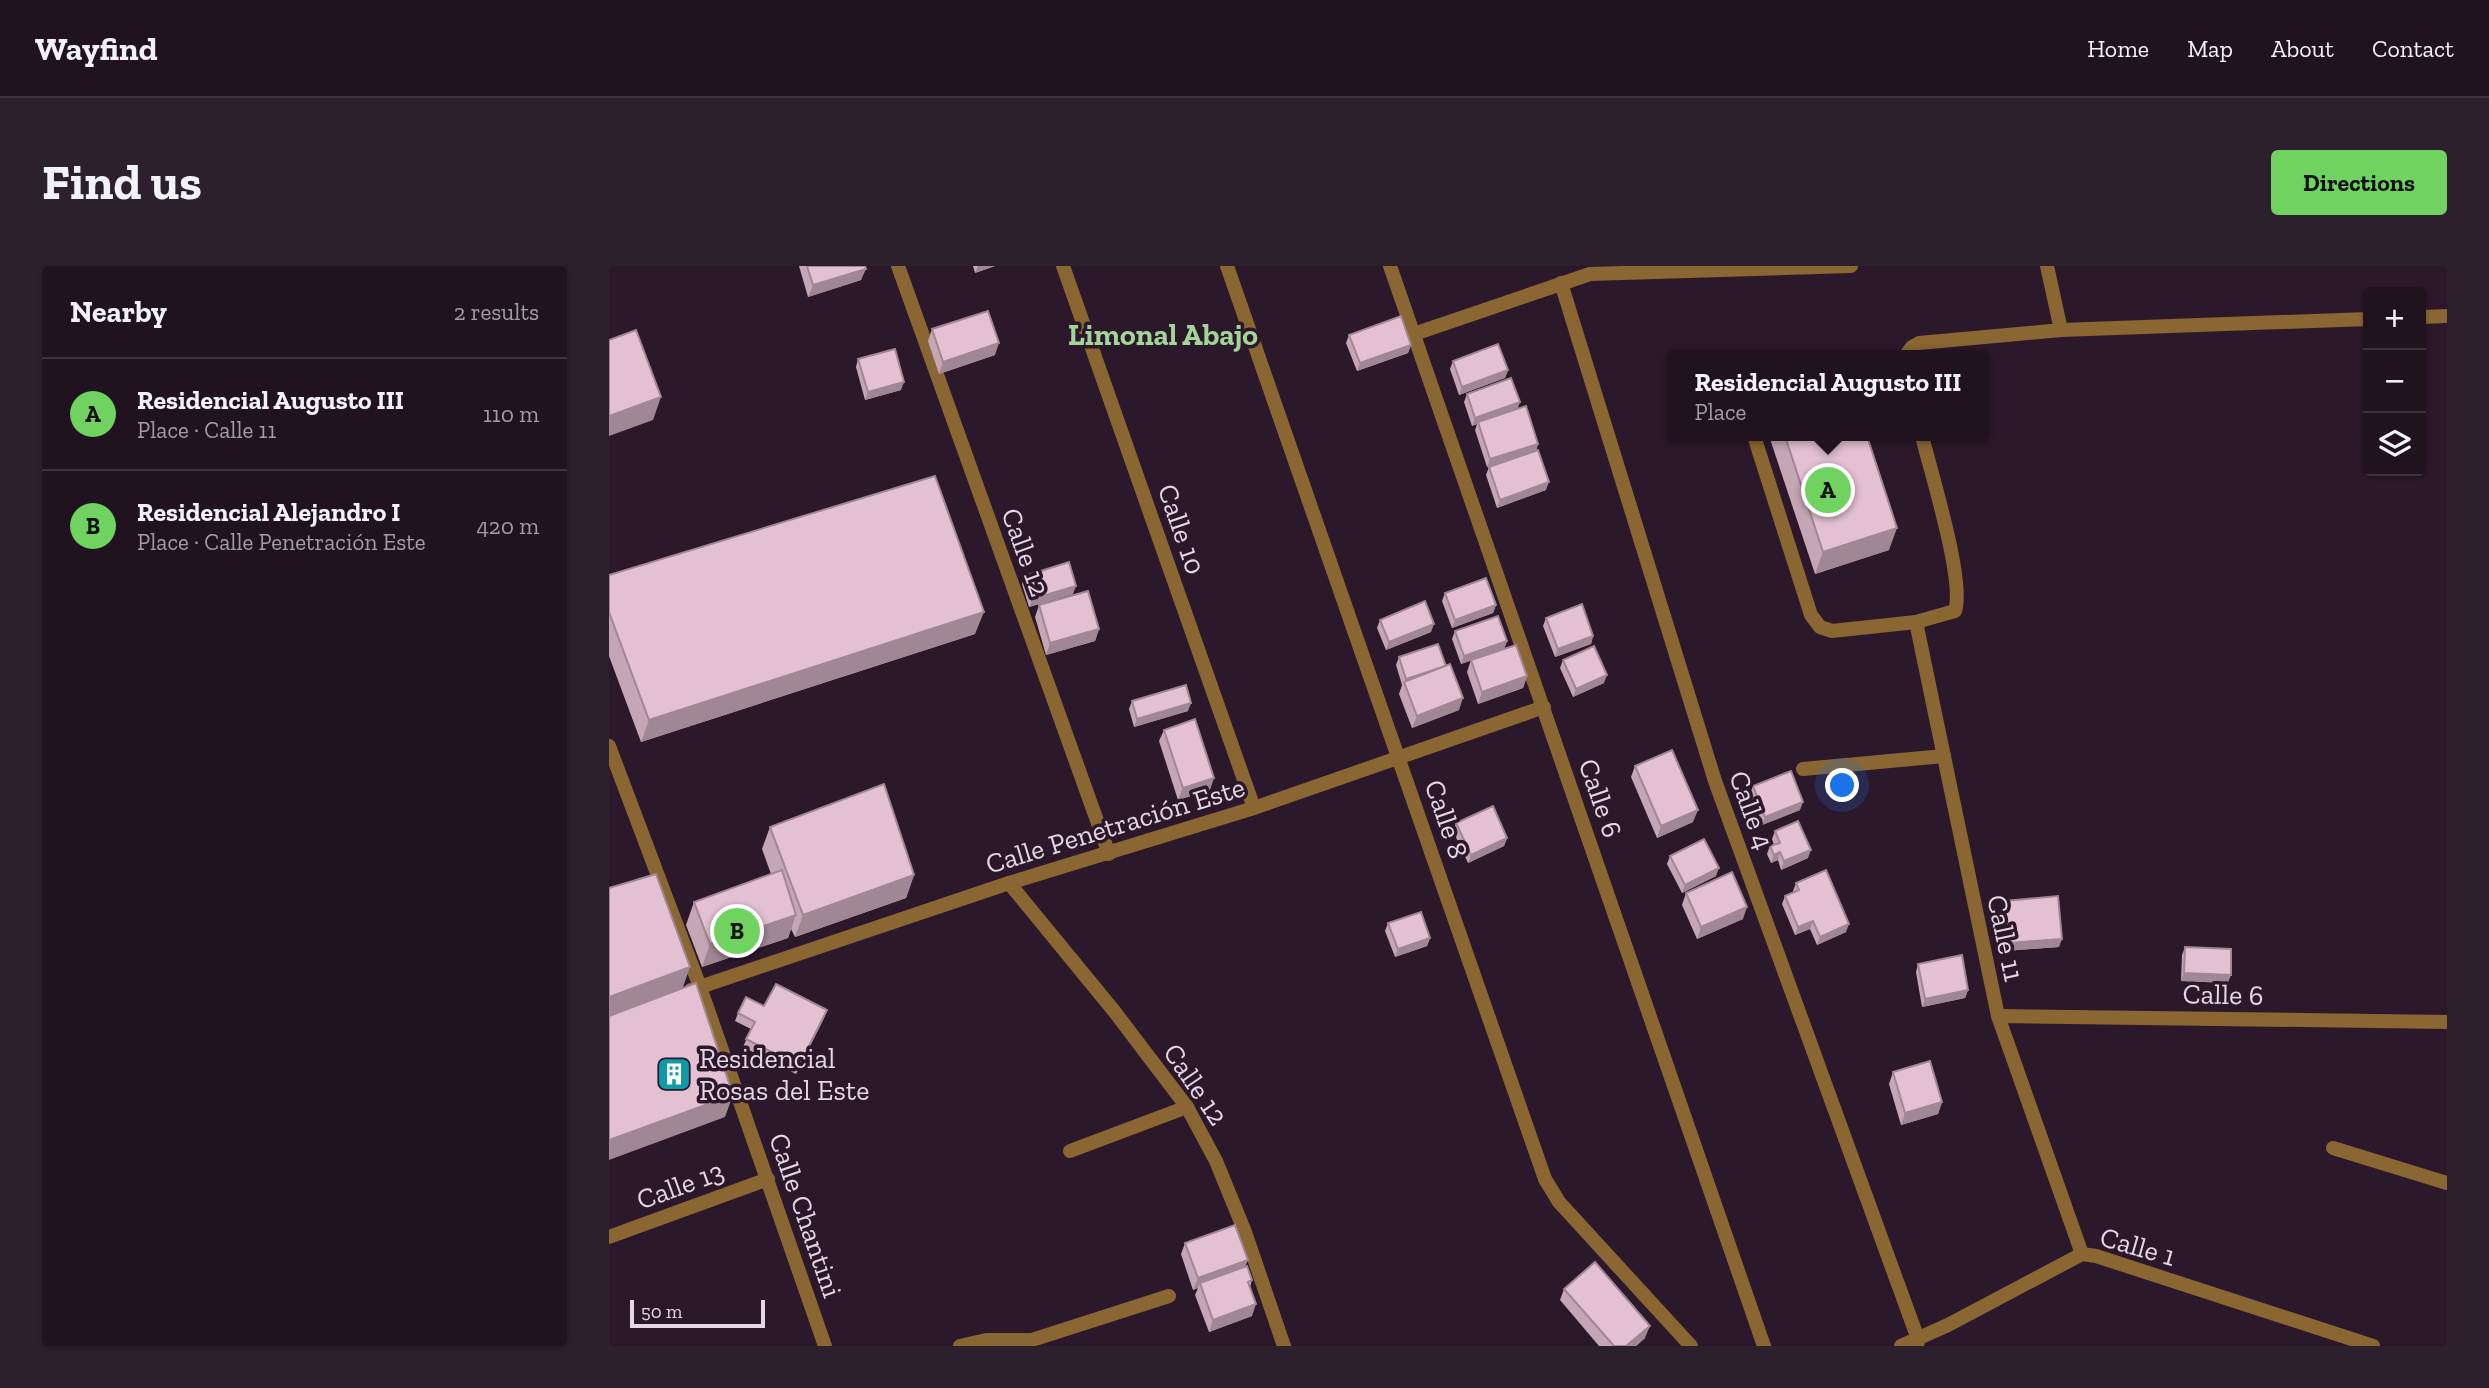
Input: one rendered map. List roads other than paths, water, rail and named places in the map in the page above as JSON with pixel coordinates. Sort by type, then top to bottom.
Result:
[{"type":"street","name":"Calle 12","points":[[898,266],[1109,854]]},
{"type":"street","name":"Calle 10","points":[[1063,266],[1254,808]]},
{"type":"street","name":"Calle 8","points":[[1227,266],[1545,1179],[1559,1202],[1691,1346]]},
{"type":"street","name":"Calle 6","points":[[1390,266],[1764,1346]]},
{"type":"street","points":[[1414,334],[1590,274],[1851,266]]},
{"type":"street","points":[[2047,266],[2061,330]]},
{"type":"street","name":"Calle 4","points":[[1561,284],[1715,780],[1917,1342]]},
{"type":"street","points":[[2426,317],[2447,316]]},
{"type":"street","points":[[1909,350],[1919,344],[2061,330],[2363,319]]},
{"type":"street","points":[[1756,441],[1815,622],[1832,631],[1916,622],[1955,611],[1959,600],[1923,441]]},
{"type":"street","name":"Calle 11","points":[[1916,622],[1986,970],[1998,1016],[2082,1254]]},
{"type":"street","name":"Calle Penetración Este","points":[[674,997],[1009,883],[1254,808],[1543,707]]},
{"type":"street","name":"Calle Chantini","points":[[609,746],[700,987],[825,1346]]},
{"type":"street","points":[[1803,769],[1944,757]]},
{"type":"street","name":"Calle 12","points":[[1009,883],[1114,1011],[1187,1107],[1216,1161],[1245,1232],[1284,1346]]},
{"type":"street","name":"Calle 6","points":[[1998,1016],[2447,1022]]},
{"type":"street","points":[[1070,1151],[1187,1107]]},
{"type":"street","points":[[2333,1148],[2447,1183]]},
{"type":"street","name":"Calle 13","points":[[609,1237],[768,1180]]},
{"type":"street","name":"Calle 1","points":[[1901,1346],[1917,1342],[2082,1254],[2096,1256],[2373,1346]]},
{"type":"street","points":[[960,1346],[986,1340],[1032,1340],[1168,1296]]},
{"type":"place","name":"Residencial Augusto III","points":[[1828,490]]},
{"type":"place","name":"Residencial Alejandro I","points":[[737,931]]},
{"type":"place","name":"Residencial Rosas del Este","points":[[674,1074]]},
{"type":"district","name":"Limonal Abajo","points":[[1163,335]]}]
